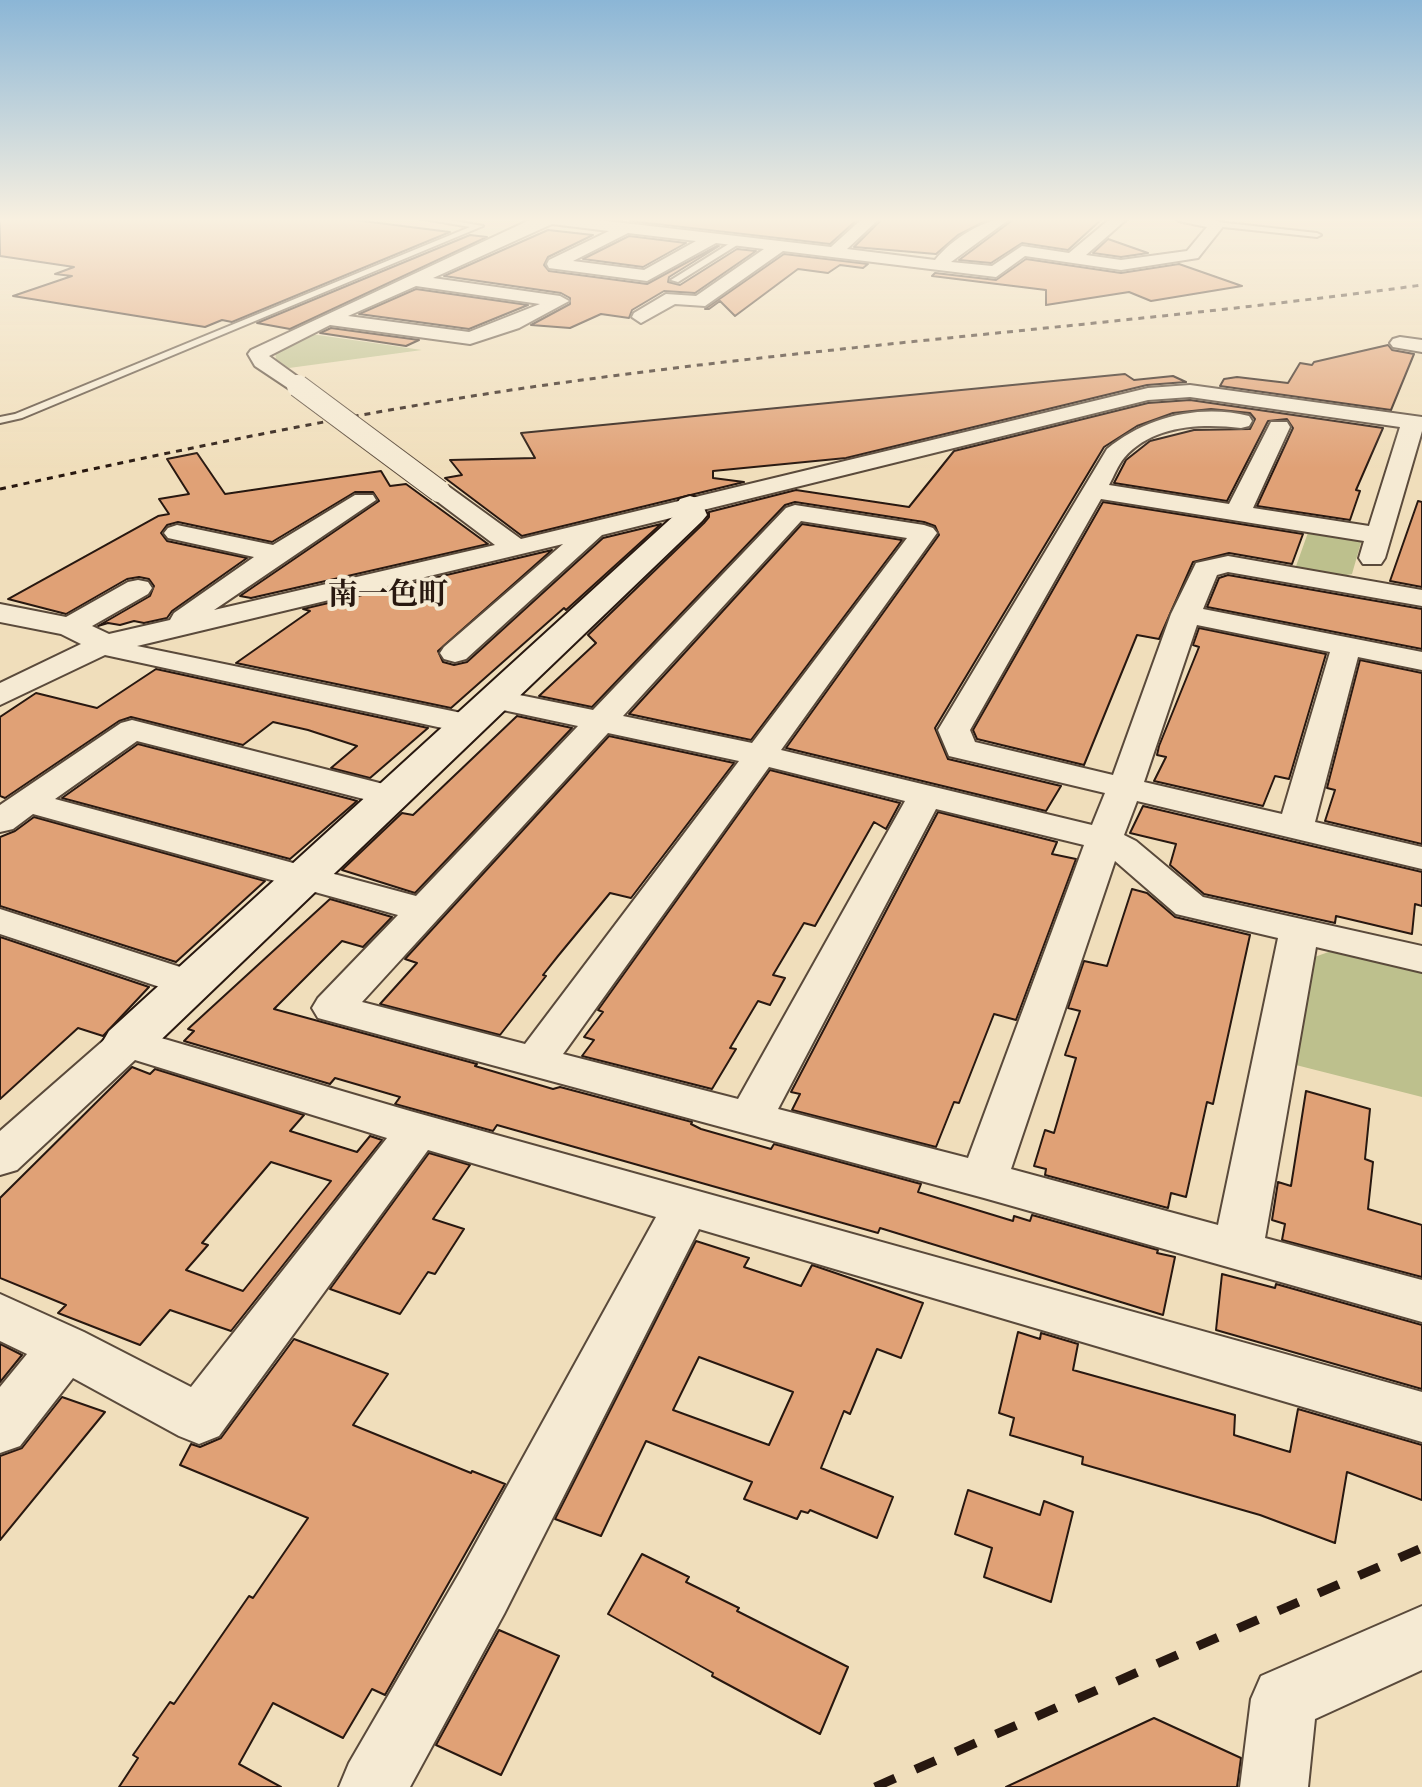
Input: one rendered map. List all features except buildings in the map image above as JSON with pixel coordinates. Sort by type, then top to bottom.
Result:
[{"type":"street","points":[[365,301],[258,354],[262,362],[514,546]]},
{"type":"street","points":[[327,319],[470,338],[512,324],[559,301]]},
{"type":"street","points":[[641,317],[666,301]]},
{"type":"street","points":[[404,329],[431,316]]},
{"type":"street","points":[[1400,343],[1422,346]]},
{"type":"street","points":[[0,696],[62,662],[106,644],[1148,394],[1175,390],[1415,435]]},
{"type":"street","points":[[1307,431],[1209,416],[1150,430],[1126,443],[1115,454],[954,730],[961,749],[1422,858]]},
{"type":"street","points":[[1238,512],[1279,427]]},
{"type":"street","points":[[1378,442],[1415,435]]},
{"type":"street","points":[[1365,588],[1377,535],[1415,435]]},
{"type":"street","points":[[1094,490],[1377,535]]},
{"type":"street","points":[[172,628],[277,554],[364,500]]},
{"type":"street","points":[[0,1158],[692,515],[690,505]]},
{"type":"street","points":[[535,1061],[924,533],[795,513],[333,1008],[984,1180],[1422,1301]]},
{"type":"street","points":[[455,653],[589,535],[590,528]]},
{"type":"street","points":[[177,533],[277,554]]},
{"type":"street","points":[[984,1180],[1104,839],[1126,789],[1185,614],[1206,569],[1228,564],[1422,598]]},
{"type":"street","points":[[70,627],[138,588]]},
{"type":"street","points":[[0,613],[70,627],[120,651],[482,711],[599,722],[759,755],[926,795],[1104,839],[1123,849],[1190,906],[1422,959]]},
{"type":"street","points":[[1185,614],[1422,661]]},
{"type":"street","points":[[1295,829],[1346,647]]},
{"type":"street","points":[[14,811],[132,730],[391,796]]},
{"type":"street","points":[[750,1118],[926,795]]},
{"type":"street","points":[[14,811],[425,910]]},
{"type":"street","points":[[0,921],[190,984]]},
{"type":"street","points":[[1238,1251],[1299,932]]},
{"type":"street","points":[[127,1043],[418,1130],[1422,1417]]},
{"type":"street","points":[[0,1316],[199,1419],[418,1130]]},
{"type":"street","points":[[373,1787],[482,1593],[686,1207]]},
{"type":"street","points":[[0,1428],[65,1348]]},
{"type":"street","points":[[1274,1787],[1284,1699],[1422,1638]]},
{"type":"lane","points":[[0,420],[18,416],[296,301]]},
{"type":"green space","points":[[311,334],[422,350],[289,368],[276,359],[275,352]]},
{"type":"green space","points":[[1310,527],[1362,539],[1352,574],[1336,577],[1295,569]]},
{"type":"green space","points":[[1334,950],[1422,970],[1422,1097],[1292,1064],[1309,959]]},
{"type":"railway","points":[[0,489],[290,428],[509,390],[792,354],[1290,301]]},
{"type":"railway","points":[[875,1787],[1422,1548]]},
{"type":"district","name":"南一色町","points":[[388,598]]}]
